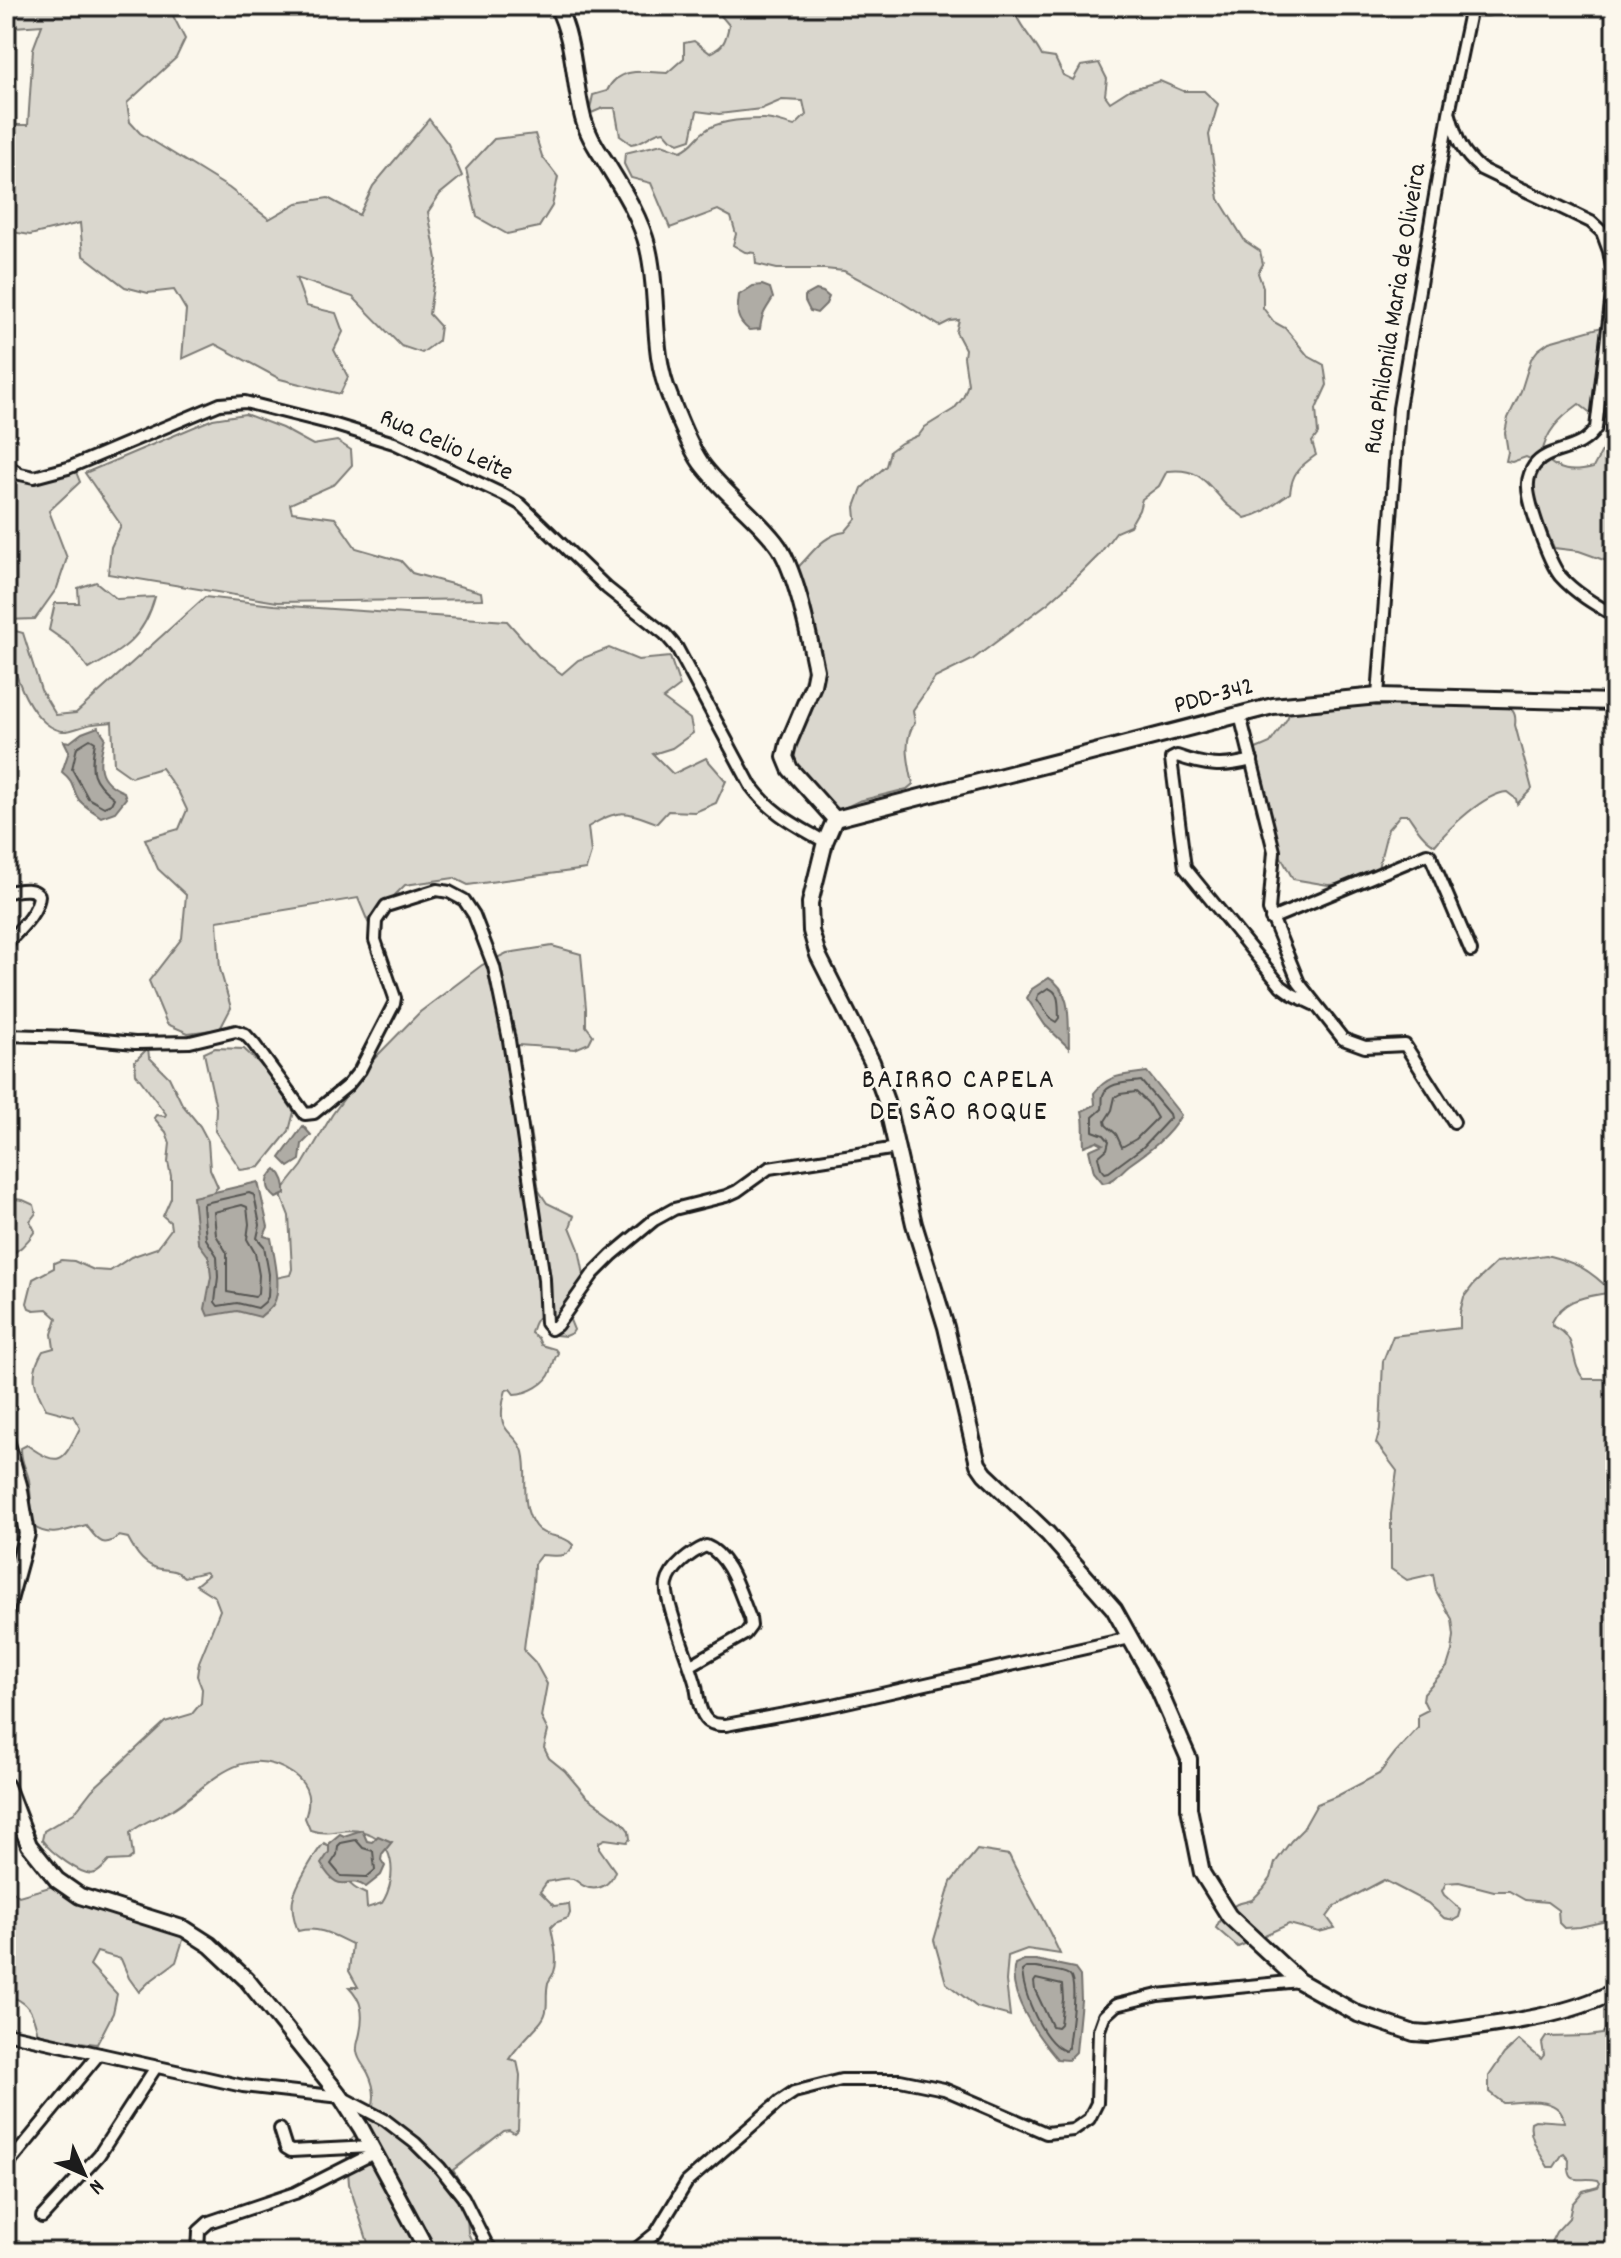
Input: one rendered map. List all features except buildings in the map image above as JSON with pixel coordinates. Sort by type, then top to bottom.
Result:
[{"type":"street","points":[[557,6],[571,45],[583,119],[635,211],[648,247],[655,285],[660,367],[669,394],[700,461],[722,488],[777,543],[789,567],[816,670],[785,757],[790,769],[835,819],[825,842],[810,903],[811,931],[818,955],[872,1062],[886,1101],[914,1224],[946,1327],[978,1464],[1058,1545],[1114,1609],[1157,1686],[1189,1759],[1189,1808],[1202,1873],[1229,1916],[1299,1981],[1358,2014],[1414,2033],[1428,2034],[1529,2019],[1601,1999],[1615,1991]]},
{"type":"street","name":"Rua Philonila Maria de Oliveira","points":[[1378,696],[1399,408],[1449,113],[1470,7],[1487,9],[1499,6]]},
{"type":"street","points":[[1449,113],[1459,144],[1466,156],[1481,169],[1591,222],[1602,232],[1609,251],[1614,278],[1596,428],[1584,442],[1542,459],[1534,466],[1528,480],[1528,494],[1545,546],[1559,575],[1576,591],[1615,616]]},
{"type":"street","name":"Rua Celio Leite","points":[[6,465],[20,474],[34,477],[68,468],[220,404],[245,402],[394,443],[520,504],[607,588],[665,634],[677,648],[757,794],[778,815],[825,842]]},
{"type":"street","name":"PDD-342","points":[[835,819],[1273,706],[1378,696],[1615,702]]},
{"type":"street","points":[[1240,715],[1274,851],[1269,890],[1271,919],[1299,983],[1343,1039],[1365,1047],[1405,1045],[1454,1122]]},
{"type":"street","points":[[1252,760],[1232,765],[1205,765],[1177,756],[1171,759],[1185,868],[1281,986],[1315,1005]]},
{"type":"street","points":[[1271,919],[1427,854],[1471,951]]},
{"type":"street","points":[[6,892],[29,890],[39,895],[32,914],[6,944]]},
{"type":"street","points":[[6,1035],[135,1043],[190,1042],[236,1031],[245,1034],[254,1044],[305,1114],[309,1115],[354,1077],[394,1004],[395,998],[375,940],[376,921],[386,906],[437,890],[464,900],[474,915],[494,967],[509,1040],[544,1279],[546,1323],[551,1329],[593,1274],[612,1255],[654,1220],[674,1209],[726,1196],[769,1168],[897,1148]]},
{"type":"street","points":[[6,1440],[19,1485],[27,1534],[6,1611]]},
{"type":"street","points":[[691,1665],[745,1634],[751,1626],[724,1558],[715,1549],[706,1546],[698,1549],[673,1571],[667,1582],[666,1595],[691,1665],[702,1711],[713,1724],[726,1725],[833,1705],[1130,1638]]},
{"type":"street","points":[[6,1786],[29,1845],[57,1880],[80,1896],[185,1929],[210,1945],[247,1980],[341,2097],[428,2252]]},
{"type":"street","points":[[628,2252],[656,2233],[687,2182],[794,2092],[841,2080],[900,2080],[944,2089],[1046,2133],[1073,2130],[1089,2119],[1097,2103],[1099,2030],[1104,2016],[1116,2005],[1158,1995],[1299,1981]]},
{"type":"street","points":[[6,2033],[243,2086],[341,2097],[385,2120],[440,2168],[463,2197],[486,2243],[494,2252]]},
{"type":"street","points":[[6,2167],[99,2054]]},
{"type":"street","points":[[42,2217],[99,2155],[156,2067]]},
{"type":"street","points":[[280,2129],[286,2148],[291,2151],[373,2150]]},
{"type":"street","points":[[198,2252],[199,2231],[209,2222],[295,2193],[373,2150]]},
{"type":"shaded area","points":[[6,6],[168,6],[185,39],[176,58],[127,103],[130,122],[140,133],[229,188],[269,219],[297,203],[328,198],[359,215],[373,186],[429,119],[448,144],[462,176],[440,194],[428,212],[437,259],[429,314],[440,326],[438,341],[422,353],[401,346],[353,297],[296,278],[306,306],[336,313],[343,332],[334,350],[348,377],[340,394],[280,379],[215,344],[182,359],[186,310],[174,290],[148,293],[125,287],[83,255],[80,223],[30,235],[6,231],[6,128],[8,125],[28,125],[33,49],[42,25],[14,27],[6,33]]},
{"type":"shaded area","points":[[718,6],[1022,6],[1016,15],[1042,56],[1055,58],[1063,75],[1073,80],[1081,66],[1099,63],[1107,79],[1105,95],[1110,102],[1129,90],[1160,81],[1183,91],[1204,91],[1218,104],[1209,135],[1219,199],[1245,241],[1260,251],[1263,264],[1258,273],[1263,287],[1263,308],[1308,356],[1324,365],[1327,385],[1316,409],[1318,434],[1312,442],[1316,455],[1297,471],[1290,493],[1264,511],[1245,518],[1227,505],[1201,478],[1187,471],[1167,471],[1159,486],[1142,499],[1130,526],[1116,532],[1075,579],[972,660],[935,678],[913,710],[915,723],[909,737],[908,761],[913,784],[907,789],[859,801],[836,812],[793,765],[791,753],[819,681],[794,571],[823,542],[845,532],[856,519],[855,507],[862,488],[886,466],[890,451],[919,435],[925,427],[954,409],[963,398],[968,384],[965,349],[956,332],[959,320],[940,326],[844,271],[777,269],[756,264],[755,253],[745,252],[733,245],[736,234],[731,217],[718,210],[670,228],[651,183],[631,178],[624,164],[625,153],[662,144],[681,151],[706,130],[725,122],[763,119],[795,126],[806,115],[803,101],[782,100],[761,109],[719,114],[697,111],[691,139],[679,143],[664,131],[631,144],[620,136],[615,108],[603,108],[589,114],[593,95],[607,91],[625,74],[667,73],[684,58],[684,43],[694,41],[710,53],[718,48],[725,39],[729,25],[717,11]]},
{"type":"shaded area","points":[[535,134],[542,156],[558,177],[552,206],[539,227],[507,234],[477,217],[466,169],[494,139]]},
{"type":"shaded area","points":[[1615,303],[1615,379],[1604,389],[1592,414],[1579,404],[1560,420],[1546,439],[1542,455],[1566,470],[1593,468],[1603,449],[1604,437],[1615,432],[1615,564],[1579,551],[1554,548],[1529,489],[1533,460],[1526,457],[1506,461],[1505,433],[1531,359],[1538,350],[1549,342],[1602,327]]},
{"type":"shaded area","points":[[245,414],[282,428],[313,445],[337,441],[351,450],[352,465],[335,484],[290,504],[292,512],[335,518],[356,548],[401,561],[412,573],[481,592],[482,599],[277,602],[108,574],[111,547],[121,525],[85,473],[213,419]]},
{"type":"shaded area","points":[[76,472],[80,482],[49,511],[67,558],[57,588],[35,619],[6,620],[6,473],[32,481]]},
{"type":"shaded area","points":[[96,582],[117,599],[155,597],[145,622],[131,641],[89,669],[69,644],[49,630],[55,603],[79,603],[78,588]]},
{"type":"shaded area","points":[[205,597],[274,605],[507,621],[539,657],[562,674],[578,660],[609,648],[638,660],[670,657],[680,686],[663,699],[690,719],[693,733],[672,748],[653,754],[673,774],[706,758],[726,781],[716,803],[695,812],[668,811],[657,823],[622,813],[588,827],[591,853],[586,869],[468,885],[454,878],[405,885],[368,922],[358,898],[217,921],[220,969],[231,1008],[220,1029],[188,1033],[167,1024],[149,981],[182,938],[186,895],[158,869],[145,839],[179,829],[187,810],[161,768],[131,777],[114,765],[112,722],[62,731],[39,717],[22,690],[11,642],[12,630],[23,633],[41,690],[56,715],[76,713]]},
{"type":"shaded area","points":[[1350,695],[1376,706],[1417,700],[1472,706],[1500,702],[1514,713],[1532,789],[1517,804],[1516,799],[1507,792],[1488,799],[1458,821],[1435,845],[1423,836],[1408,815],[1400,815],[1388,829],[1378,868],[1371,875],[1347,884],[1328,885],[1293,879],[1274,844],[1257,801],[1256,749],[1270,743],[1292,707]]},
{"type":"shaded area","points":[[552,946],[581,954],[586,1026],[593,1035],[589,1043],[575,1049],[518,1045],[514,1049],[517,1081],[530,1130],[539,1191],[547,1203],[574,1216],[570,1227],[579,1249],[584,1275],[581,1293],[568,1315],[574,1330],[572,1333],[556,1335],[541,1315],[531,1333],[541,1345],[558,1353],[549,1376],[541,1384],[519,1394],[506,1390],[502,1419],[523,1452],[527,1509],[535,1526],[573,1545],[564,1555],[541,1555],[534,1564],[524,1649],[547,1684],[541,1717],[548,1731],[544,1748],[549,1758],[586,1796],[623,1823],[630,1839],[627,1842],[605,1839],[599,1842],[599,1848],[615,1871],[603,1886],[589,1888],[573,1879],[563,1879],[547,1882],[540,1892],[554,1906],[569,1904],[570,1913],[568,1918],[551,1927],[556,1961],[548,1983],[545,2014],[509,2059],[517,2061],[520,2075],[518,2129],[514,2133],[504,2131],[453,2170],[466,2193],[468,2233],[475,2248],[490,2252],[371,2252],[349,2184],[346,2144],[367,2121],[374,2094],[357,2051],[362,2014],[357,1997],[349,1987],[358,1987],[349,1971],[352,1944],[320,1931],[298,1931],[292,1906],[297,1886],[324,1843],[337,1851],[348,1882],[366,1894],[367,1908],[382,1903],[392,1871],[387,1850],[381,1842],[360,1831],[325,1833],[310,1830],[305,1818],[308,1800],[303,1784],[293,1774],[276,1765],[260,1762],[246,1763],[218,1775],[173,1809],[136,1828],[130,1833],[133,1856],[128,1860],[109,1861],[97,1872],[89,1873],[74,1867],[42,1840],[44,1831],[74,1813],[92,1790],[165,1722],[192,1714],[201,1703],[202,1689],[197,1676],[199,1662],[220,1610],[215,1597],[196,1585],[208,1575],[205,1572],[184,1577],[177,1572],[154,1567],[142,1559],[128,1538],[119,1536],[108,1542],[100,1541],[86,1525],[52,1533],[33,1526],[29,1480],[21,1448],[27,1445],[47,1457],[60,1458],[80,1428],[73,1416],[46,1409],[38,1394],[36,1366],[43,1351],[54,1348],[52,1334],[57,1318],[47,1309],[29,1308],[27,1303],[33,1279],[54,1268],[54,1263],[74,1261],[94,1270],[110,1271],[131,1257],[157,1248],[171,1229],[170,1222],[163,1216],[171,1198],[170,1143],[166,1132],[154,1118],[166,1114],[136,1074],[135,1061],[148,1048],[149,1057],[169,1077],[182,1104],[208,1141],[210,1169],[218,1187],[213,1192],[223,1226],[276,1278],[290,1275],[289,1216],[282,1191],[369,1064],[420,1012],[482,965],[507,953]]},
{"type":"shaded area","points":[[215,1048],[244,1049],[263,1067],[294,1112],[289,1131],[260,1167],[241,1170],[215,1131],[216,1108],[204,1053]]},
{"type":"shaded area","points":[[6,1198],[34,1205],[36,1213],[30,1221],[35,1231],[26,1243],[6,1257]]},
{"type":"shaded area","points":[[1546,1255],[1582,1268],[1612,1292],[1570,1303],[1552,1322],[1567,1336],[1584,1379],[1615,1379],[1615,1921],[1564,1928],[1559,1923],[1558,1910],[1547,1902],[1525,1900],[1509,1891],[1494,1891],[1459,1882],[1446,1883],[1442,1891],[1461,1910],[1454,1920],[1444,1918],[1428,1903],[1384,1880],[1335,1906],[1327,1917],[1335,1928],[1319,1932],[1289,1924],[1238,1947],[1216,1928],[1223,1913],[1237,1904],[1252,1900],[1263,1889],[1271,1878],[1275,1863],[1303,1829],[1317,1804],[1379,1774],[1418,1728],[1418,1715],[1428,1710],[1423,1700],[1424,1693],[1447,1667],[1452,1651],[1452,1619],[1436,1591],[1433,1574],[1407,1580],[1391,1569],[1391,1514],[1397,1471],[1376,1443],[1380,1429],[1383,1361],[1393,1336],[1460,1328],[1464,1297],[1497,1262]]},
{"type":"shaded area","points":[[977,1850],[1009,1855],[1060,1954],[1027,1949],[1008,1956],[1006,1981],[1010,2016],[977,2007],[946,1983],[934,1940],[951,1882]]},
{"type":"shaded area","points":[[6,1885],[19,1896],[53,1886],[72,1901],[184,1937],[176,1962],[139,1992],[121,1959],[97,1952],[90,1965],[117,1994],[113,2013],[97,2044],[38,2035],[35,2021],[25,2004],[6,1996]]},
{"type":"shaded area","points":[[1615,2024],[1615,2252],[1546,2252],[1556,2232],[1569,2218],[1572,2204],[1583,2191],[1598,2187],[1600,2183],[1598,2180],[1572,2178],[1569,2160],[1564,2154],[1554,2167],[1548,2167],[1533,2140],[1531,2122],[1564,2122],[1561,2113],[1549,2104],[1540,2102],[1503,2103],[1489,2092],[1489,2076],[1504,2054],[1519,2040],[1541,2059],[1544,2055],[1542,2043],[1546,2037],[1602,2034],[1608,2026]]},
{"type":"water","points":[[753,286],[770,288],[773,298],[760,329],[749,330],[738,314],[739,295]]},
{"type":"water","points":[[816,290],[829,297],[817,313],[810,311],[805,301],[805,296]]},
{"type":"water","points":[[98,727],[105,737],[100,763],[103,776],[124,792],[126,798],[115,812],[101,817],[79,800],[62,772],[69,751],[64,741],[70,742]]},
{"type":"water","points":[[1049,978],[1057,984],[1066,999],[1069,1048],[1045,1025],[1027,998],[1032,989]]},
{"type":"water","points":[[1147,1072],[1181,1115],[1158,1143],[1114,1179],[1103,1183],[1094,1172],[1089,1150],[1103,1144],[1097,1141],[1084,1146],[1082,1111],[1095,1105],[1094,1093],[1106,1082],[1118,1076]]},
{"type":"water","points":[[303,1126],[311,1135],[302,1144],[300,1160],[289,1167],[280,1158]]},
{"type":"water","points":[[276,1169],[284,1180],[285,1194],[276,1198],[268,1184]]},
{"type":"water","points":[[258,1182],[268,1227],[264,1236],[271,1238],[277,1271],[274,1303],[260,1317],[237,1311],[208,1316],[205,1309],[211,1277],[209,1257],[198,1242],[193,1197]]},
{"type":"water","points":[[362,1830],[367,1841],[372,1842],[378,1836],[392,1842],[382,1854],[381,1860],[385,1866],[381,1875],[366,1887],[353,1882],[339,1883],[321,1864],[329,1852],[329,1843],[340,1834],[344,1836]]},
{"type":"water","points":[[1024,1960],[1074,1968],[1080,1976],[1076,2052],[1068,2060],[1057,2059],[1033,2028],[1020,2002],[1013,1976],[1015,1964]]},
{"type":"district","name":"BAIRRO CAPELA DE SÃO ROQUE","points":[[959,1098]]}]
